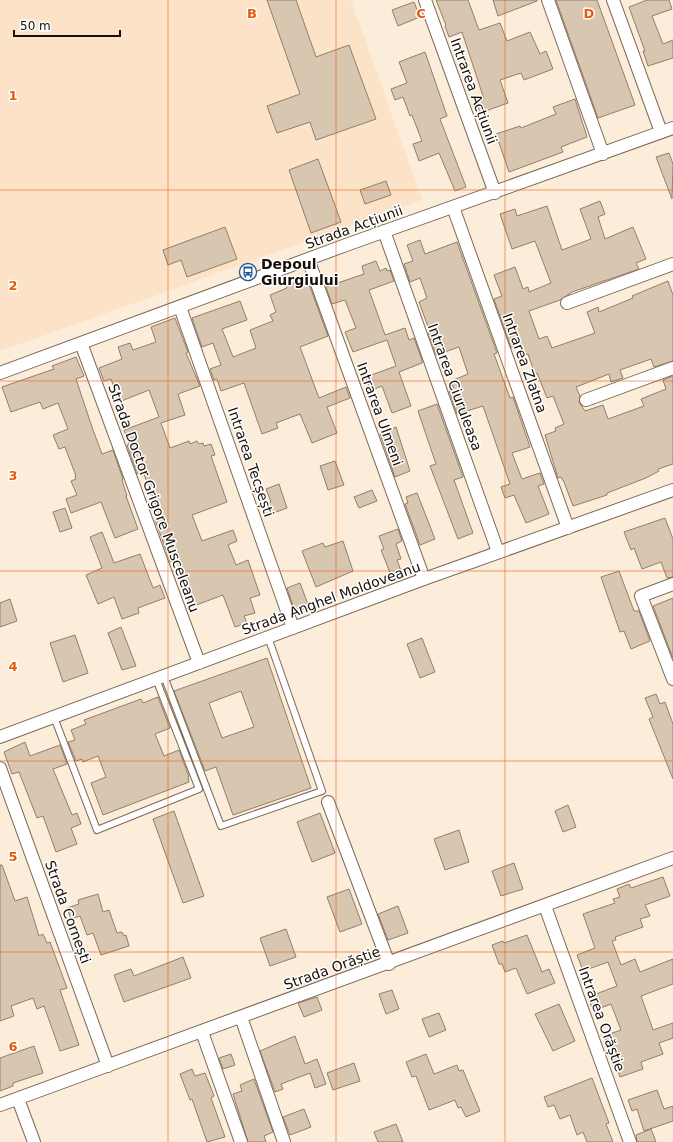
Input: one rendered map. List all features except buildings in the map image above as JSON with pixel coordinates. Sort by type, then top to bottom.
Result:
[{"type":"street","name":"Intrarea Acțiunii","points":[[425,0],[495,193]]},
{"type":"street","points":[[548,0],[603,154]]},
{"type":"street","points":[[613,0],[661,132]]},
{"type":"street","name":"Strada Acțiunii","points":[[0,373],[384,231],[453,208],[673,128]]},
{"type":"street","name":"Intrarea Zlatna","points":[[453,208],[568,528]]},
{"type":"street","name":"Intrarea Ciuruleasa","points":[[384,231],[498,552]]},
{"type":"street","name":"Intrarea Ulmeni","points":[[308,259],[424,579]]},
{"type":"street","points":[[567,303],[673,264]]},
{"type":"street","name":"Intrarea Tecșești","points":[[180,307],[293,628]]},
{"type":"street","name":"Strada Doctor Grigore Musceleanu","points":[[81,343],[199,663]]},
{"type":"street","points":[[586,400],[673,368]]},
{"type":"street","name":"Strada Anghel Moldoveanu","points":[[0,737],[424,579],[673,490]]},
{"type":"street","points":[[673,584],[641,596],[673,679]]},
{"type":"street","name":"Strada Cornești","points":[[0,768],[108,1066]]},
{"type":"street","points":[[328,802],[389,964]]},
{"type":"street","name":"Strada Orăștie","points":[[0,1105],[389,964],[673,858]]},
{"type":"street","name":"Intrarea Orăștie","points":[[545,906],[630,1142]]},
{"type":"street","points":[[241,1017],[284,1142]]},
{"type":"street","points":[[202,1032],[242,1142]]},
{"type":"street","points":[[18,1099],[34,1142]]},
{"type":"lane","points":[[160,677],[221,826],[322,791],[268,638]]},
{"type":"lane","points":[[54,717],[97,830],[199,790],[160,677]]},
{"type":"shaded area","points":[[0,0],[351,0],[422,200],[0,351]]},
{"type":"place","name":"Depoul Giurgiului","points":[[248,272]]}]
